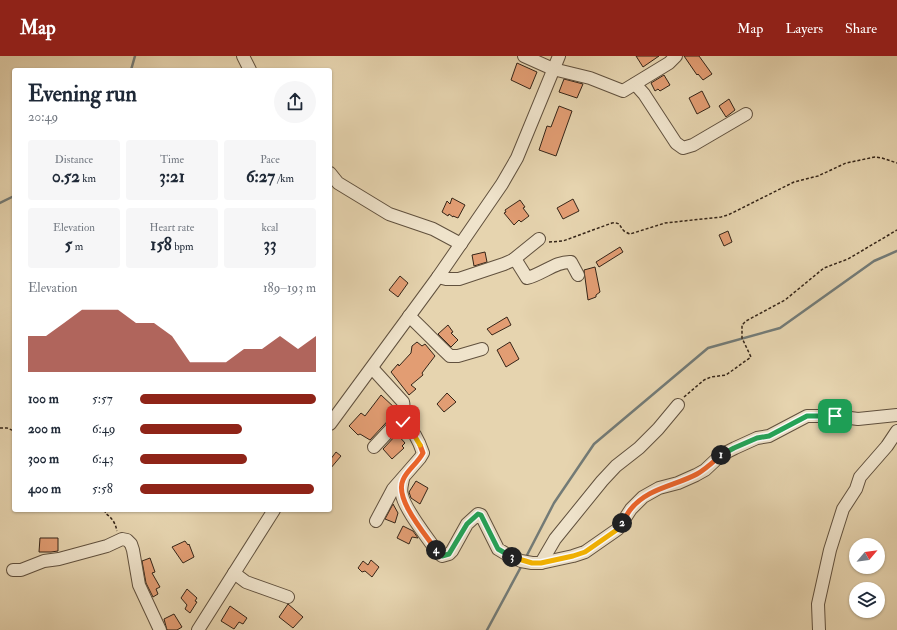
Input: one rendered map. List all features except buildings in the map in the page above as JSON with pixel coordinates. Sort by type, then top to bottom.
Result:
[{"type":"street","points":[[524,56],[553,69],[590,78],[623,91],[670,63],[676,56]]},
{"type":"street","points":[[332,421],[438,277],[502,184],[517,158],[559,56]]},
{"type":"street","points":[[239,68],[243,57]]},
{"type":"street","points":[[243,57],[249,68]]},
{"type":"street","points":[[636,84],[676,143],[682,148],[693,145],[746,114]]},
{"type":"street","points":[[332,176],[338,183],[389,214],[432,229],[461,244]]},
{"type":"street","points":[[438,277],[446,279],[459,279],[513,260],[539,239]]},
{"type":"street","points":[[513,260],[518,262],[527,278],[537,275],[565,261],[571,262],[578,275]]},
{"type":"street","points":[[409,316],[422,327],[450,356],[458,356],[482,349]]},
{"type":"street","points":[[372,368],[403,402],[405,407],[402,417],[374,447]]},
{"type":"street","points":[[541,563],[555,539],[602,481],[616,466],[639,448],[658,429],[679,403]]},
{"type":"street","points":[[403,480],[401,489],[405,505],[438,553],[442,556],[449,554],[467,524],[478,514],[481,515],[498,549],[521,561],[541,563],[585,552],[618,529],[631,510],[644,497],[659,488],[678,483],[696,475],[721,455],[734,448],[757,438],[769,436],[807,416],[858,418],[897,415]]},
{"type":"street","points":[[376,521],[393,489],[403,480],[423,453],[414,435],[405,426],[402,417]]},
{"type":"street","points":[[819,630],[818,604],[830,550],[843,509],[856,489],[860,477],[890,443],[897,431]]},
{"type":"street","points":[[198,630],[273,512]]},
{"type":"street","points":[[13,570],[21,570],[44,561],[59,559],[107,546],[122,539],[127,540],[131,544],[133,550],[139,585],[160,630]]},
{"type":"street","points":[[234,573],[246,582],[288,597]]},
{"type":"path","points":[[539,239],[548,242],[559,242],[612,222],[616,222],[621,225],[624,231],[630,234],[665,223],[721,217],[742,209],[774,191],[794,182],[818,176],[846,163],[875,157],[897,163]]},
{"type":"path","points":[[679,403],[688,393],[704,380],[711,377],[726,375],[751,357],[742,338],[742,325],[746,321],[784,300],[824,268],[848,259],[897,230]]},
{"type":"path","points":[[0,428],[7,428],[12,430]]},
{"type":"path","points":[[105,512],[112,518],[120,535],[127,540]]},
{"type":"waterway","points":[[132,68],[135,56]]},
{"type":"waterway","points":[[0,203],[12,197]]},
{"type":"waterway","points":[[525,559],[554,503],[594,444],[708,348],[780,328],[874,261],[897,251]]},
{"type":"waterway","points":[[487,630],[522,565]]},
{"type":"route","points":[[403,422],[409,431],[414,435],[423,453],[403,480],[401,489],[402,496],[405,505],[438,553],[442,556],[449,554],[467,524],[478,514],[481,515],[485,522],[491,538],[498,549],[521,561],[541,563],[585,552],[618,529],[631,510],[644,497],[659,488],[678,483],[696,475],[721,455],[734,448],[757,438],[769,436],[807,416],[835,416]]}]
